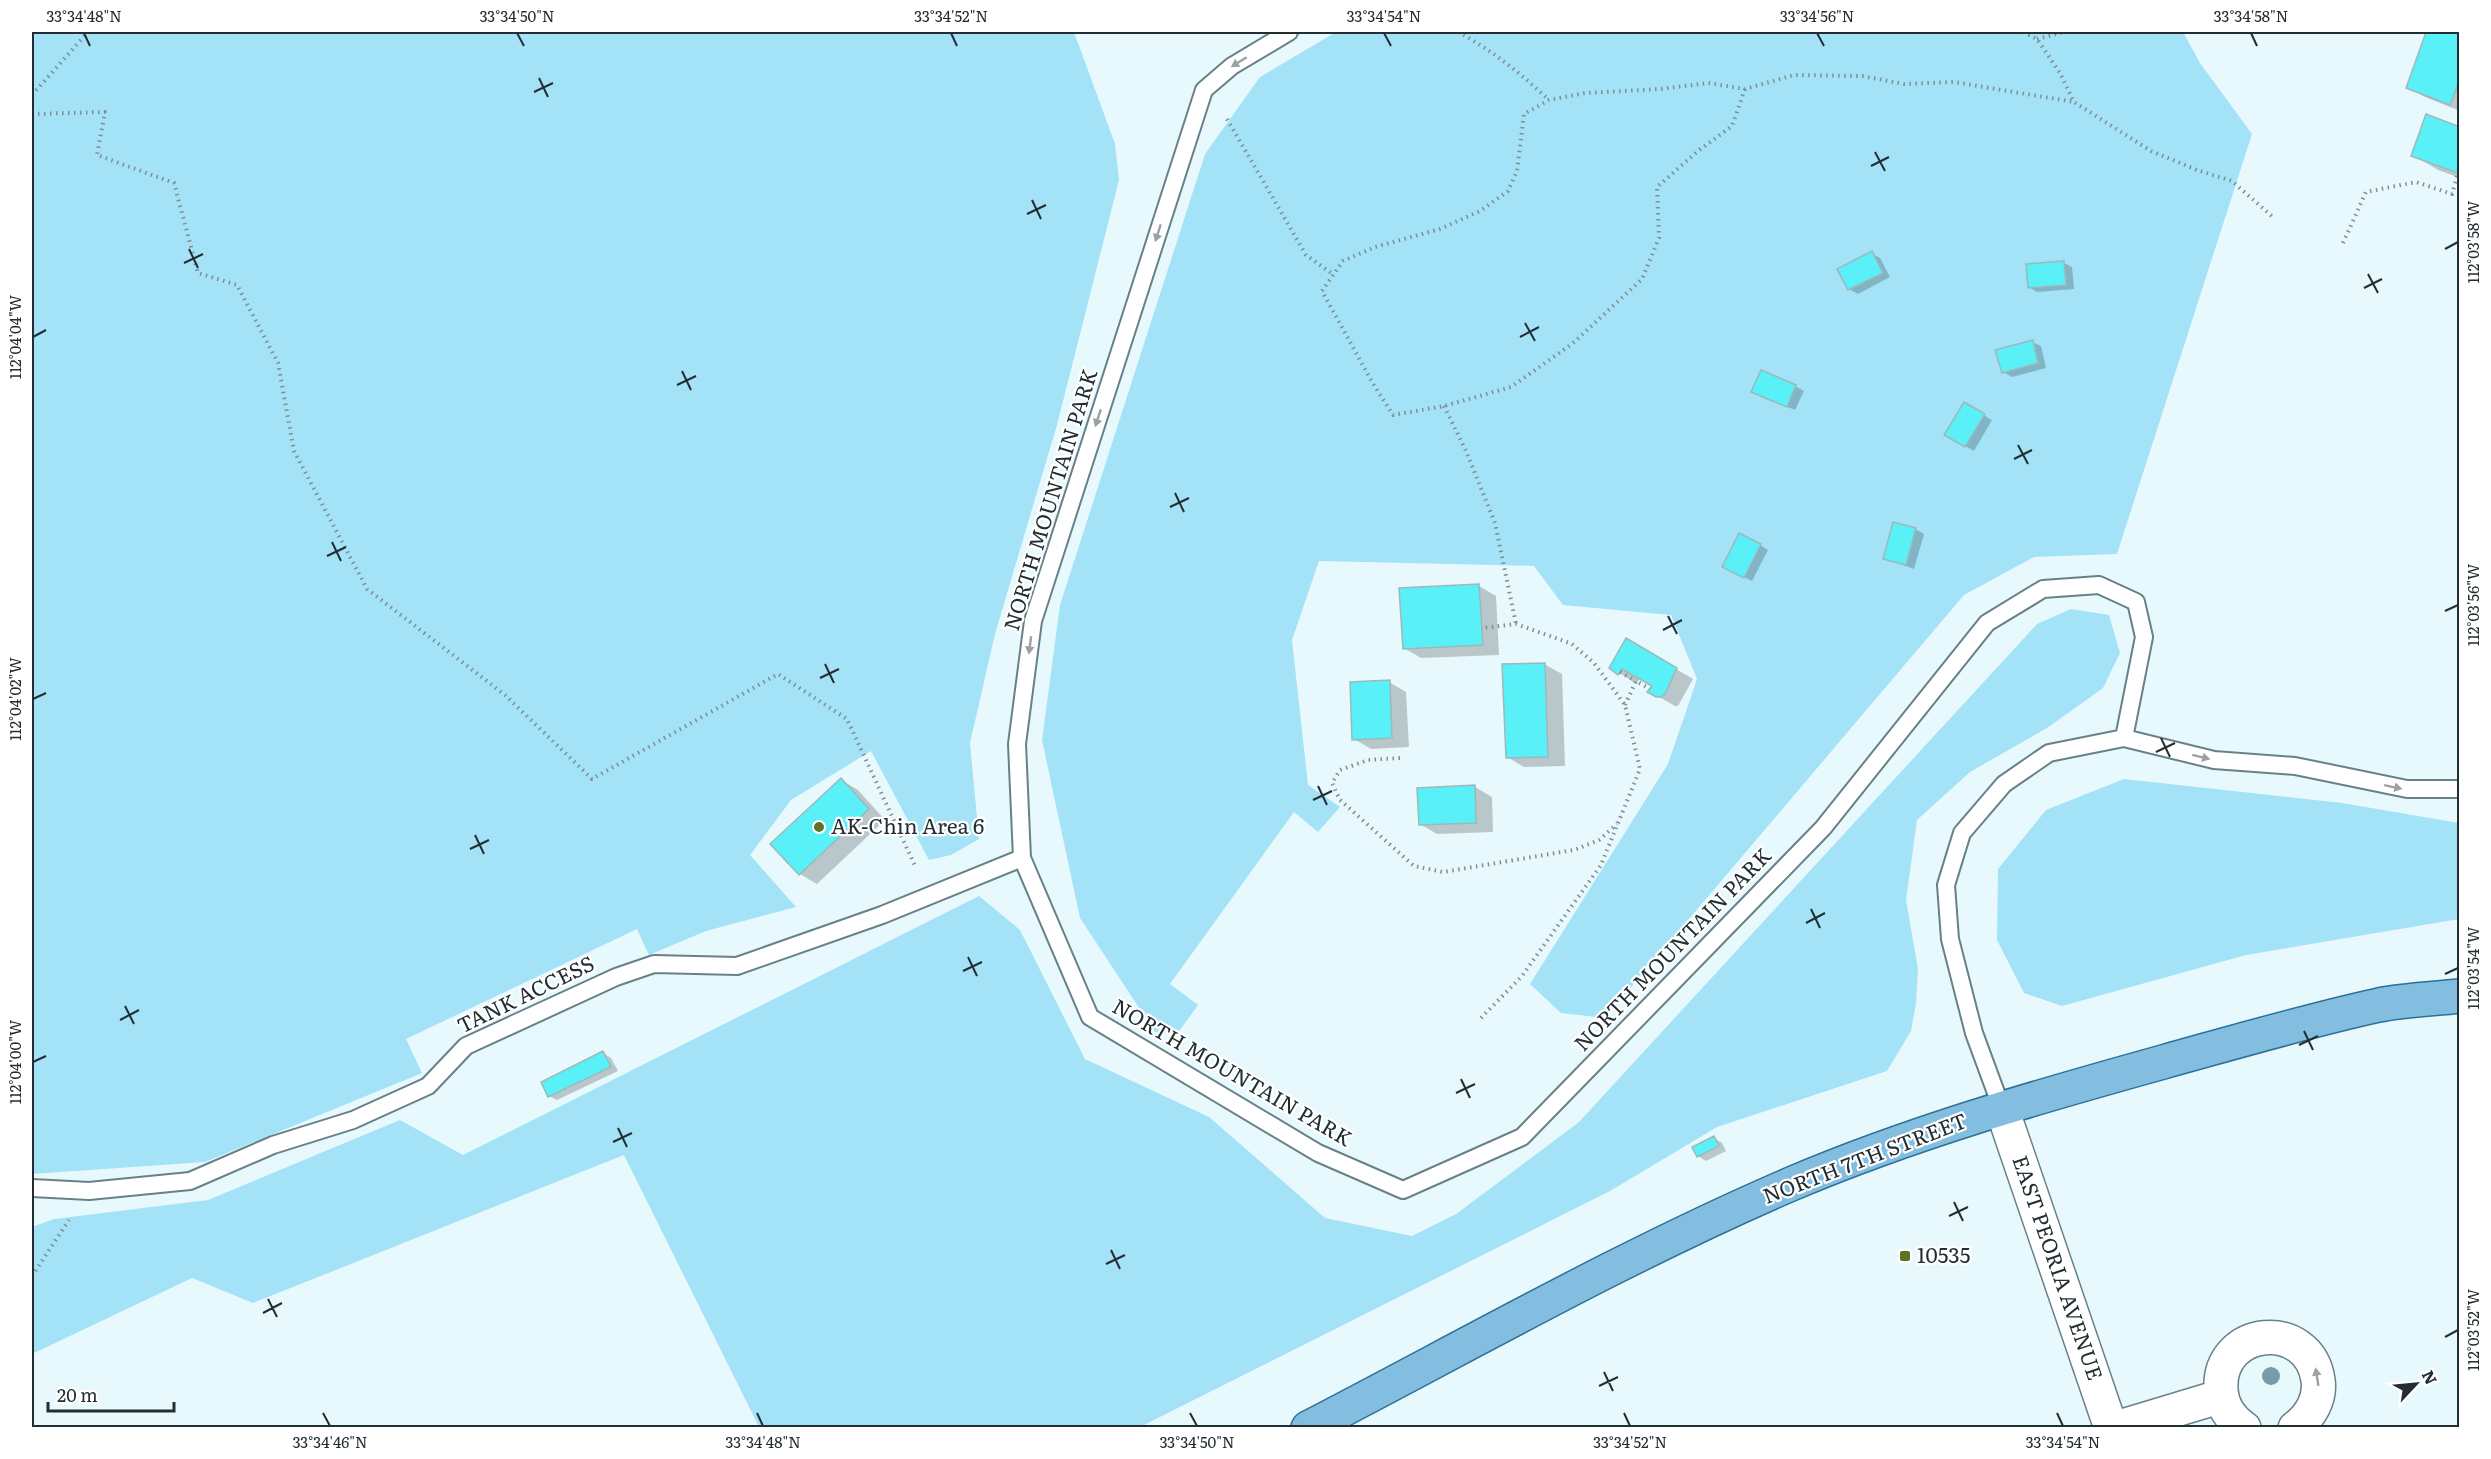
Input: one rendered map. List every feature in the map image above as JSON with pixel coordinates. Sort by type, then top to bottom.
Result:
[{"type":"main road","name":"NORTH 7TH STREET","points":[[1308,1428],[1683,1233],[1791,1184],[1857,1158],[2059,1091],[2275,1031],[2382,1004],[2460,996]]},
{"type":"street","name":"EAST PEORIA AVENUE","points":[[2002,1109],[2112,1428]]},
{"type":"street","points":[[2244,1428],[2228,1412],[2222,1396],[2221,1382],[2224,1367],[2237,1349],[2256,1338],[2271,1336],[2285,1339],[2298,1346],[2309,1356],[2316,1370],[2319,1386],[2316,1401],[2309,1415],[2295,1428]]},
{"type":"street","points":[[2116,1428],[2222,1396]]},
{"type":"lane","name":"NORTH MOUNTAIN PARK","points":[[1289,32],[1232,66],[1204,90],[1033,621],[1017,744],[1022,858],[1090,1017],[1318,1153],[1403,1190],[1522,1137],[1823,828],[1987,624],[2043,589],[2099,585],[2136,602],[2144,638],[2124,738]]},
{"type":"lane","points":[[2002,1109],[1974,1033],[1950,939],[1946,885],[1962,833],[2004,784],[2049,753],[2124,738],[2214,760],[2295,766],[2407,789],[2460,789]]},
{"type":"lane","name":"TANK ACCESS","points":[[32,1188],[88,1191],[190,1181],[273,1145],[352,1120],[428,1086],[466,1046],[616,977],[654,964],[737,966],[882,915],[1022,858]]},
{"type":"path","points":[[32,95],[88,32]]},
{"type":"path","points":[[1458,32],[1479,43],[1521,74],[1550,100]]},
{"type":"path","points":[[2023,32],[2037,39],[2060,73],[2074,102]]},
{"type":"path","points":[[2037,39],[2064,32]]},
{"type":"path","points":[[1746,89],[1732,126],[1698,151],[1657,188],[1659,238],[1642,279],[1572,344],[1511,387],[1444,406],[1393,415],[1372,382],[1322,291],[1343,261],[1375,247],[1440,229],[1480,211],[1508,191],[1517,171],[1524,114],[1550,100],[1602,91],[1652,90],[1708,83],[1746,89],[1794,75],[1862,76],[1905,84],[1954,82],[2074,102],[2151,151],[2197,170],[2232,181],[2275,219]]},
{"type":"path","points":[[32,114],[105,112],[97,155],[174,183],[198,273],[237,285],[278,363],[294,451],[367,589],[505,695],[592,779],[778,674],[847,719],[929,897]]},
{"type":"path","points":[[1229,121],[1306,255],[1334,275]]},
{"type":"path","points":[[2343,243],[2366,192],[2416,182],[2452,194],[2458,173]]},
{"type":"path","points":[[1444,406],[1466,451],[1495,523],[1516,624]]},
{"type":"path","points":[[1481,1018],[1522,976],[1601,865],[1640,769],[1625,705],[1594,663],[1572,644],[1516,624],[1482,628]]},
{"type":"path","points":[[1620,672],[1650,689]]},
{"type":"path","points":[[1625,705],[1636,681]]},
{"type":"path","points":[[1400,758],[1368,760],[1340,771],[1332,783],[1340,800],[1414,866],[1443,872],[1574,850],[1599,840],[1617,824]]},
{"type":"path","points":[[32,1276],[88,1191]]},
{"type":"shaded area","points":[[32,32],[1074,32],[1115,144],[1119,180],[1057,425],[995,634],[970,743],[979,839],[951,855],[929,860],[871,751],[791,800],[750,855],[796,907],[706,931],[649,955],[637,929],[406,1039],[422,1073],[205,1162],[32,1174]]},
{"type":"shaded area","points":[[1336,32],[2183,32],[2200,63],[2252,134],[2117,554],[2034,557],[1964,595],[1605,1018],[1561,1013],[1530,984],[1668,764],[1697,679],[1671,615],[1563,605],[1534,566],[1319,561],[1292,640],[1308,785],[1340,807],[1318,832],[1294,812],[1170,984],[1198,1005],[1177,1034],[1155,1032],[1080,918],[1042,740],[1060,605],[1205,154],[1260,77]]},
{"type":"shaded area","points":[[2071,609],[2109,615],[2120,653],[2103,688],[2047,728],[1970,772],[1917,820],[1906,900],[1918,969],[1916,1003],[1911,1031],[1887,1071],[1717,1127],[1610,1191],[1140,1427],[759,1427],[624,1155],[253,1303],[192,1278],[32,1354],[32,1227],[54,1219],[208,1200],[400,1120],[463,1155],[979,896],[1020,930],[1085,1059],[1209,1117],[1325,1218],[1412,1236],[1456,1214],[1579,1122],[2037,624]]},
{"type":"shaded area","points":[[2124,779],[2342,803],[2459,823],[2459,919],[2246,955],[2062,1006],[2024,993],[1997,940],[1998,869],[2046,810]]},
{"type":"building","points":[[2426,32],[2460,32],[2460,79],[2450,105],[2406,88]]},
{"type":"building","points":[[2426,114],[2460,127],[2460,174],[2411,156]]},
{"type":"building","points":[[1872,251],[1883,273],[1848,290],[1837,269]]},
{"type":"building","points":[[2064,261],[2066,285],[2028,288],[2026,264]]},
{"type":"building","points":[[2033,340],[2038,363],[2002,373],[1995,350]]},
{"type":"building","points":[[1761,370],[1796,385],[1787,407],[1751,392]]},
{"type":"building","points":[[1964,402],[1985,414],[1965,447],[1944,435]]},
{"type":"building","points":[[1893,522],[1916,528],[1906,565],[1883,559]]},
{"type":"building","points":[[1739,533],[1761,544],[1744,578],[1722,567]]},
{"type":"building","points":[[1479,584],[1483,645],[1403,649],[1399,588]]},
{"type":"building","points":[[1626,638],[1677,668],[1665,694],[1661,697],[1647,692],[1652,686],[1622,669],[1618,675],[1609,668]]},
{"type":"building","points":[[1545,663],[1548,757],[1506,758],[1502,664]]},
{"type":"building","points":[[1390,680],[1392,738],[1352,740],[1350,682]]},
{"type":"building","name":"AK-Chin Area 6","points":[[841,778],[869,809],[799,875],[770,844]]},
{"type":"building","points":[[1475,785],[1476,823],[1419,825],[1417,788]]},
{"type":"building","points":[[603,1051],[611,1067],[548,1097],[541,1082]]},
{"type":"building","points":[[1714,1136],[1719,1146],[1697,1157],[1692,1147]]},
{"type":"place","name":"AK-Chin Area 6","points":[[819,827]]},
{"type":"place","name":"10535","points":[[1905,1256]]}]
